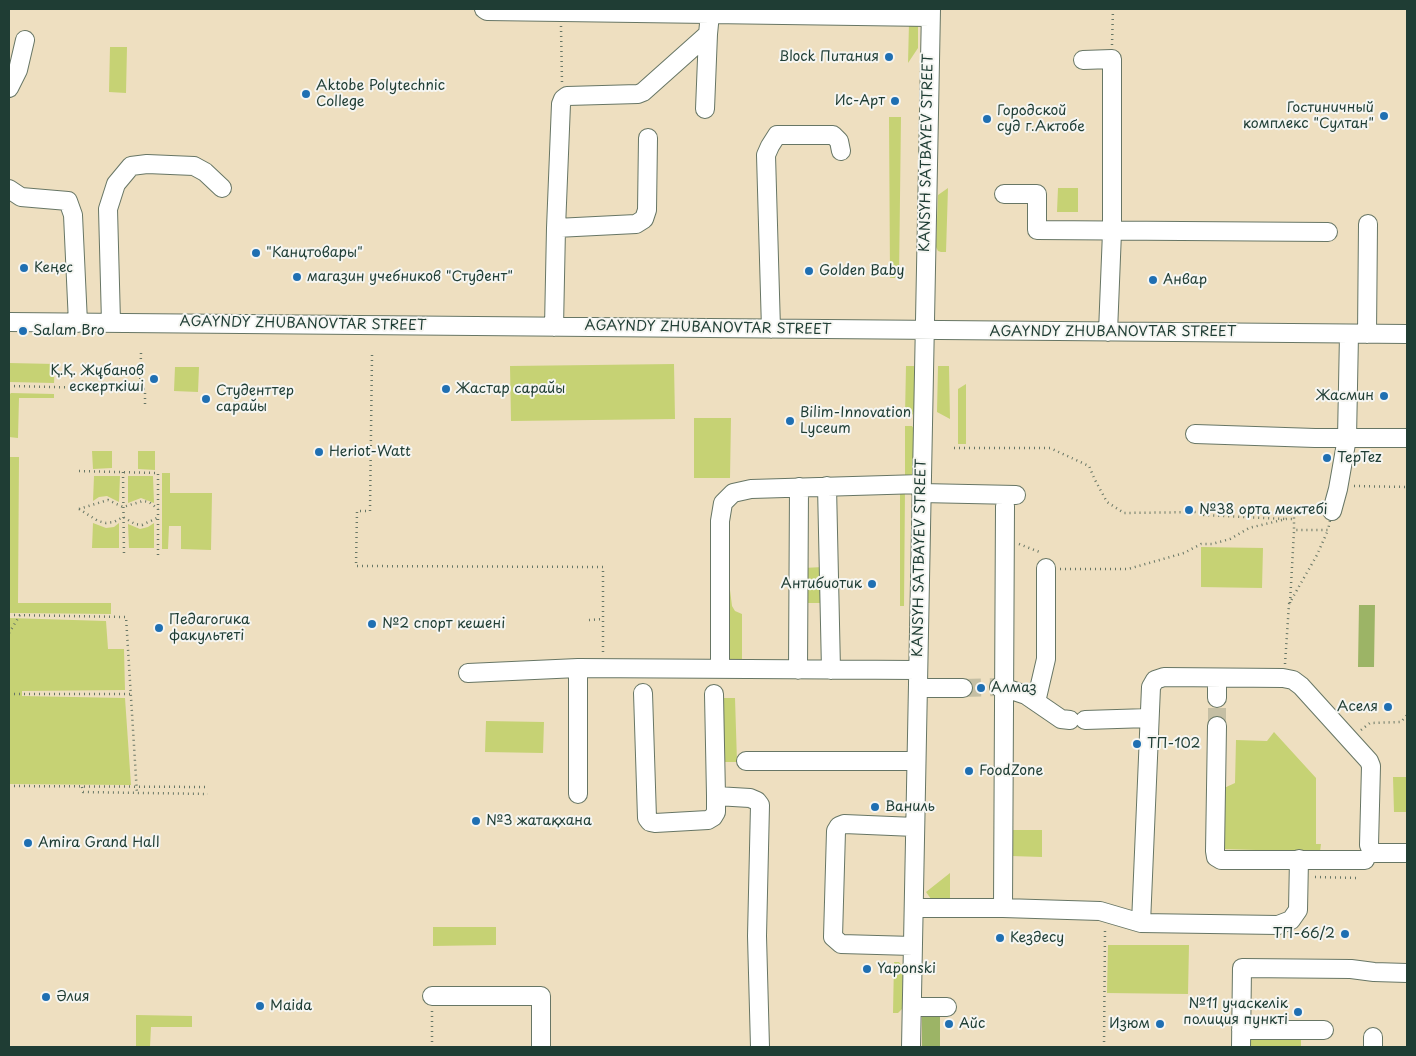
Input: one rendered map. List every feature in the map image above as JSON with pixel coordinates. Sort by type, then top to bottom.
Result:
[{"type":"street","points":[[484,9],[486,11],[561,12],[931,13]]},
{"type":"street","points":[[705,109],[710,11]]},
{"type":"street","name":"KANSYH SATBAYEV STREET","points":[[911,1047],[923,330],[931,13]]},
{"type":"street","points":[[554,326],[562,99],[567,96],[638,94],[643,92],[708,34]]},
{"type":"street","points":[[9,88],[18,70],[25,40]]},
{"type":"street","points":[[1083,60],[1112,59],[1112,232],[1108,332]]},
{"type":"street","points":[[771,329],[766,155],[777,135],[833,135],[839,141],[841,151]]},
{"type":"street","points":[[556,228],[636,224],[644,219],[647,210],[648,138]]},
{"type":"street","points":[[111,322],[108,209],[116,184],[131,166],[147,164],[194,166],[205,172],[222,188]]},
{"type":"street","points":[[9,189],[21,197],[68,201],[73,215],[78,323]]},
{"type":"street","points":[[1004,194],[1037,194],[1037,230],[1328,232]]},
{"type":"street","points":[[1367,334],[1368,224]]},
{"type":"street","name":"AGAYNDY ZHUBANOVTAR STREET","points":[[9,322],[1407,334]]},
{"type":"street","points":[[1332,511],[1339,486],[1347,438],[1348,334]]},
{"type":"street","points":[[1195,434],[1407,438]]},
{"type":"street","points":[[827,486],[831,670]]},
{"type":"street","points":[[720,669],[720,521],[723,503],[733,493],[751,488],[827,486],[921,489],[1011,501],[1002,688],[1003,908]]},
{"type":"street","points":[[798,670],[799,487]]},
{"type":"street","points":[[1036,702],[1046,659],[1049,562]]},
{"type":"street","points":[[468,673],[578,668],[918,670]]},
{"type":"street","points":[[578,668],[578,794]]},
{"type":"street","points":[[1141,923],[1150,687],[1155,680],[1164,677],[1283,678],[1293,680],[1301,686],[1371,766],[1369,845],[1366,861]]},
{"type":"street","points":[[1217,678],[1217,698]]},
{"type":"street","points":[[918,688],[962,688]]},
{"type":"street","points":[[1002,688],[1026,695],[1061,719],[1149,718]]},
{"type":"street","points":[[643,693],[647,818],[650,822],[655,823],[708,820],[716,812],[714,694]]},
{"type":"street","points":[[1217,726],[1216,857],[1221,860],[1299,868],[1366,861],[1376,853],[1407,853]]},
{"type":"street","points":[[746,761],[916,760]]},
{"type":"street","points":[[716,796],[750,798],[757,801],[760,805],[757,936],[760,1047]]},
{"type":"street","points":[[913,946],[841,944],[833,937],[836,831],[839,826],[844,824],[915,826]]},
{"type":"street","points":[[914,908],[1003,908],[1105,913],[1141,923],[1278,925],[1291,920],[1298,910],[1299,868]]},
{"type":"street","points":[[1241,1047],[1242,968],[1351,968],[1374,972],[1407,973]]},
{"type":"street","points":[[432,996],[542,996],[541,1047]]},
{"type":"street","points":[[912,1007],[947,1008]]},
{"type":"street","points":[[1241,1030],[1324,1030]]},
{"type":"path","points":[[1112,59],[1113,9]]},
{"type":"path","points":[[561,12],[562,99]]},
{"type":"path","points":[[140,389],[141,353]]},
{"type":"path","points":[[372,355],[370,511],[358,511],[356,566],[604,567],[603,668]]},
{"type":"path","points":[[9,386],[145,389],[145,407]]},
{"type":"path","points":[[954,448],[1050,448],[1089,466],[1108,502],[1124,513],[1201,512],[1204,515],[1286,519]]},
{"type":"path","points":[[79,471],[158,473],[158,556]]},
{"type":"path","points":[[123,472],[124,555]]},
{"type":"path","points":[[1339,486],[1407,487]]},
{"type":"path","points":[[123,517],[114,522],[106,523],[98,521],[79,509],[108,500],[123,507],[142,500],[158,508]]},
{"type":"path","points":[[1283,678],[1287,659],[1294,512],[1332,511],[1328,530],[1317,555],[1290,604]]},
{"type":"path","points":[[123,517],[135,524],[142,525],[158,518]]},
{"type":"path","points":[[1012,541],[1061,569],[1128,569],[1184,553],[1201,544],[1212,544],[1230,539],[1249,528],[1294,518]]},
{"type":"path","points":[[1294,530],[1328,530]]},
{"type":"path","points":[[9,615],[126,618],[137,794]]},
{"type":"path","points":[[9,633],[20,616]]},
{"type":"path","points":[[589,620],[603,619]]},
{"type":"path","points":[[9,694],[130,694]]},
{"type":"path","points":[[1350,740],[1370,723],[1401,722],[1407,716]]},
{"type":"path","points":[[9,786],[209,787]]},
{"type":"path","points":[[82,787],[83,792],[208,794]]},
{"type":"path","points":[[1299,868],[1357,878],[1366,861]]},
{"type":"path","points":[[1104,1047],[1105,913]]},
{"type":"path","points":[[432,996],[432,1047]]},
{"type":"green space","points":[[918,22],[918,48],[908,63],[909,23]]},
{"type":"green space","points":[[110,47],[127,47],[126,93],[109,92]]},
{"type":"green space","points":[[889,117],[901,117],[899,278],[890,278]]},
{"type":"green space","points":[[948,188],[946,252],[941,252],[936,247],[938,195]]},
{"type":"green space","points":[[1058,188],[1078,188],[1078,212],[1057,212]]},
{"type":"green space","points":[[9,363],[55,364],[54,383],[9,382]]},
{"type":"green space","points":[[674,364],[675,419],[511,421],[510,366]]},
{"type":"green space","points":[[906,366],[914,366],[914,412],[912,415],[905,415]]},
{"type":"green space","points":[[938,366],[949,366],[950,419],[937,412]]},
{"type":"green space","points":[[175,367],[199,367],[198,392],[174,391]]},
{"type":"green space","points":[[966,384],[966,444],[958,444],[958,389]]},
{"type":"green space","points":[[11,393],[54,394],[54,398],[19,398],[18,438],[9,437],[9,395]]},
{"type":"green space","points":[[694,418],[731,418],[730,478],[694,478]]},
{"type":"green space","points":[[905,426],[912,426],[915,431],[915,475],[905,478]]},
{"type":"green space","points":[[92,451],[112,451],[112,468],[93,469]]},
{"type":"green space","points":[[138,451],[155,451],[155,470],[138,469]]},
{"type":"green space","points":[[9,457],[19,457],[18,603],[111,603],[111,614],[9,613]]},
{"type":"green space","points":[[162,473],[170,473],[170,493],[212,493],[211,550],[181,549],[181,526],[169,526],[168,549],[162,549]]},
{"type":"green space","points":[[94,476],[120,476],[119,502],[107,496],[99,497],[93,501]]},
{"type":"green space","points":[[128,476],[153,476],[154,503],[141,498],[128,503]]},
{"type":"green space","points":[[900,489],[905,489],[904,606],[900,606]]},
{"type":"green space","points":[[93,523],[106,528],[114,527],[119,523],[119,548],[92,548]]},
{"type":"green space","points":[[154,523],[154,548],[129,548],[128,524],[140,529]]},
{"type":"green space","points":[[1201,547],[1263,548],[1262,588],[1201,587]]},
{"type":"green space","points":[[823,567],[824,603],[804,603],[803,568]]},
{"type":"green space","points":[[725,590],[730,590],[732,606],[735,611],[742,614],[742,663],[728,661]]},
{"type":"green space","points":[[1359,605],[1375,605],[1374,667],[1358,667]]},
{"type":"green space","points":[[9,618],[106,621],[108,649],[124,649],[125,690],[22,691],[22,696],[125,698],[131,785],[9,784]]},
{"type":"green space","points":[[721,698],[735,698],[737,762],[723,762]]},
{"type":"green space","points":[[486,721],[544,722],[543,753],[485,752]]},
{"type":"green space","points":[[1274,732],[1316,778],[1316,844],[1321,844],[1320,852],[1223,849],[1224,788],[1235,783],[1236,740],[1267,741]]},
{"type":"green space","points":[[1393,777],[1407,777],[1407,812],[1394,812]]},
{"type":"green space","points":[[1009,830],[1042,830],[1042,857],[1011,856]]},
{"type":"green space","points":[[950,873],[950,902],[931,899],[926,892]]},
{"type":"green space","points":[[433,927],[496,927],[496,945],[433,946]]},
{"type":"green space","points":[[1108,945],[1189,945],[1188,994],[1107,993]]},
{"type":"green space","points":[[894,962],[899,962],[903,967],[902,1009],[898,1013],[893,1013]]},
{"type":"green space","points":[[922,1010],[940,1010],[940,1047],[922,1047]]},
{"type":"green space","points":[[136,1015],[192,1016],[192,1027],[151,1027],[150,1047],[136,1047]]},
{"type":"green space","points":[[1250,1038],[1301,1039],[1301,1047],[1250,1047]]},
{"type":"tunnel","points":[[963,688],[999,687]]},
{"type":"tunnel","points":[[1217,698],[1217,726]]},
{"type":"place","name":"Block Питания","points":[[889,57]]},
{"type":"place","name":"Aktobe Polytechnic College","points":[[306,94]]},
{"type":"place","name":"Ис-Арт","points":[[895,101]]},
{"type":"place","name":"Гостиничный комплекс \"Султан\"","points":[[1384,116]]},
{"type":"place","name":"Городской суд г.Актобе","points":[[987,119]]},
{"type":"place","name":"\"Канцтовары\"","points":[[256,253]]},
{"type":"place","name":"Кеңес","points":[[24,268]]},
{"type":"place","name":"Golden Baby","points":[[809,271]]},
{"type":"place","name":"магазин учебников \"Студент\"","points":[[297,277]]},
{"type":"place","name":"Анвар","points":[[1153,280]]},
{"type":"place","name":"Salam Bro","points":[[23,331]]},
{"type":"place","name":"Қ.Қ. Жұбанов ескерткіші","points":[[154,379]]},
{"type":"place","name":"Жастар сарайы","points":[[446,389]]},
{"type":"place","name":"Жасмин","points":[[1384,396]]},
{"type":"place","name":"Студенттер сарайы","points":[[206,399]]},
{"type":"place","name":"Bilim-Innovation Lyceum","points":[[790,421]]},
{"type":"place","name":"Heriot-Watt","points":[[319,452]]},
{"type":"place","name":"TepTez","points":[[1327,458]]},
{"type":"place","name":"№38 орта мектебі","points":[[1189,510]]},
{"type":"place","name":"Антибиотик","points":[[872,584]]},
{"type":"place","name":"№2 спорт кешені","points":[[372,624]]},
{"type":"place","name":"Педагогика факультеті","points":[[159,628]]},
{"type":"place","name":"Алмаз","points":[[981,688]]},
{"type":"place","name":"Аселя","points":[[1388,707]]},
{"type":"place","name":"ТП-102","points":[[1137,744]]},
{"type":"place","name":"FoodZone","points":[[969,771]]},
{"type":"place","name":"Ваниль","points":[[875,807]]},
{"type":"place","name":"№3 жатақхана","points":[[476,821]]},
{"type":"place","name":"Amira Grand Hall","points":[[28,843]]},
{"type":"place","name":"ТП-66/2","points":[[1345,934]]},
{"type":"place","name":"Кездесу","points":[[1000,938]]},
{"type":"place","name":"Yaponski","points":[[867,969]]},
{"type":"place","name":"Әлия","points":[[46,997]]},
{"type":"place","name":"Maida","points":[[260,1006]]},
{"type":"place","name":"№11 учаскелік полиция пункті","points":[[1298,1012]]},
{"type":"place","name":"Айс","points":[[949,1024]]},
{"type":"place","name":"Изюм","points":[[1160,1024]]}]
